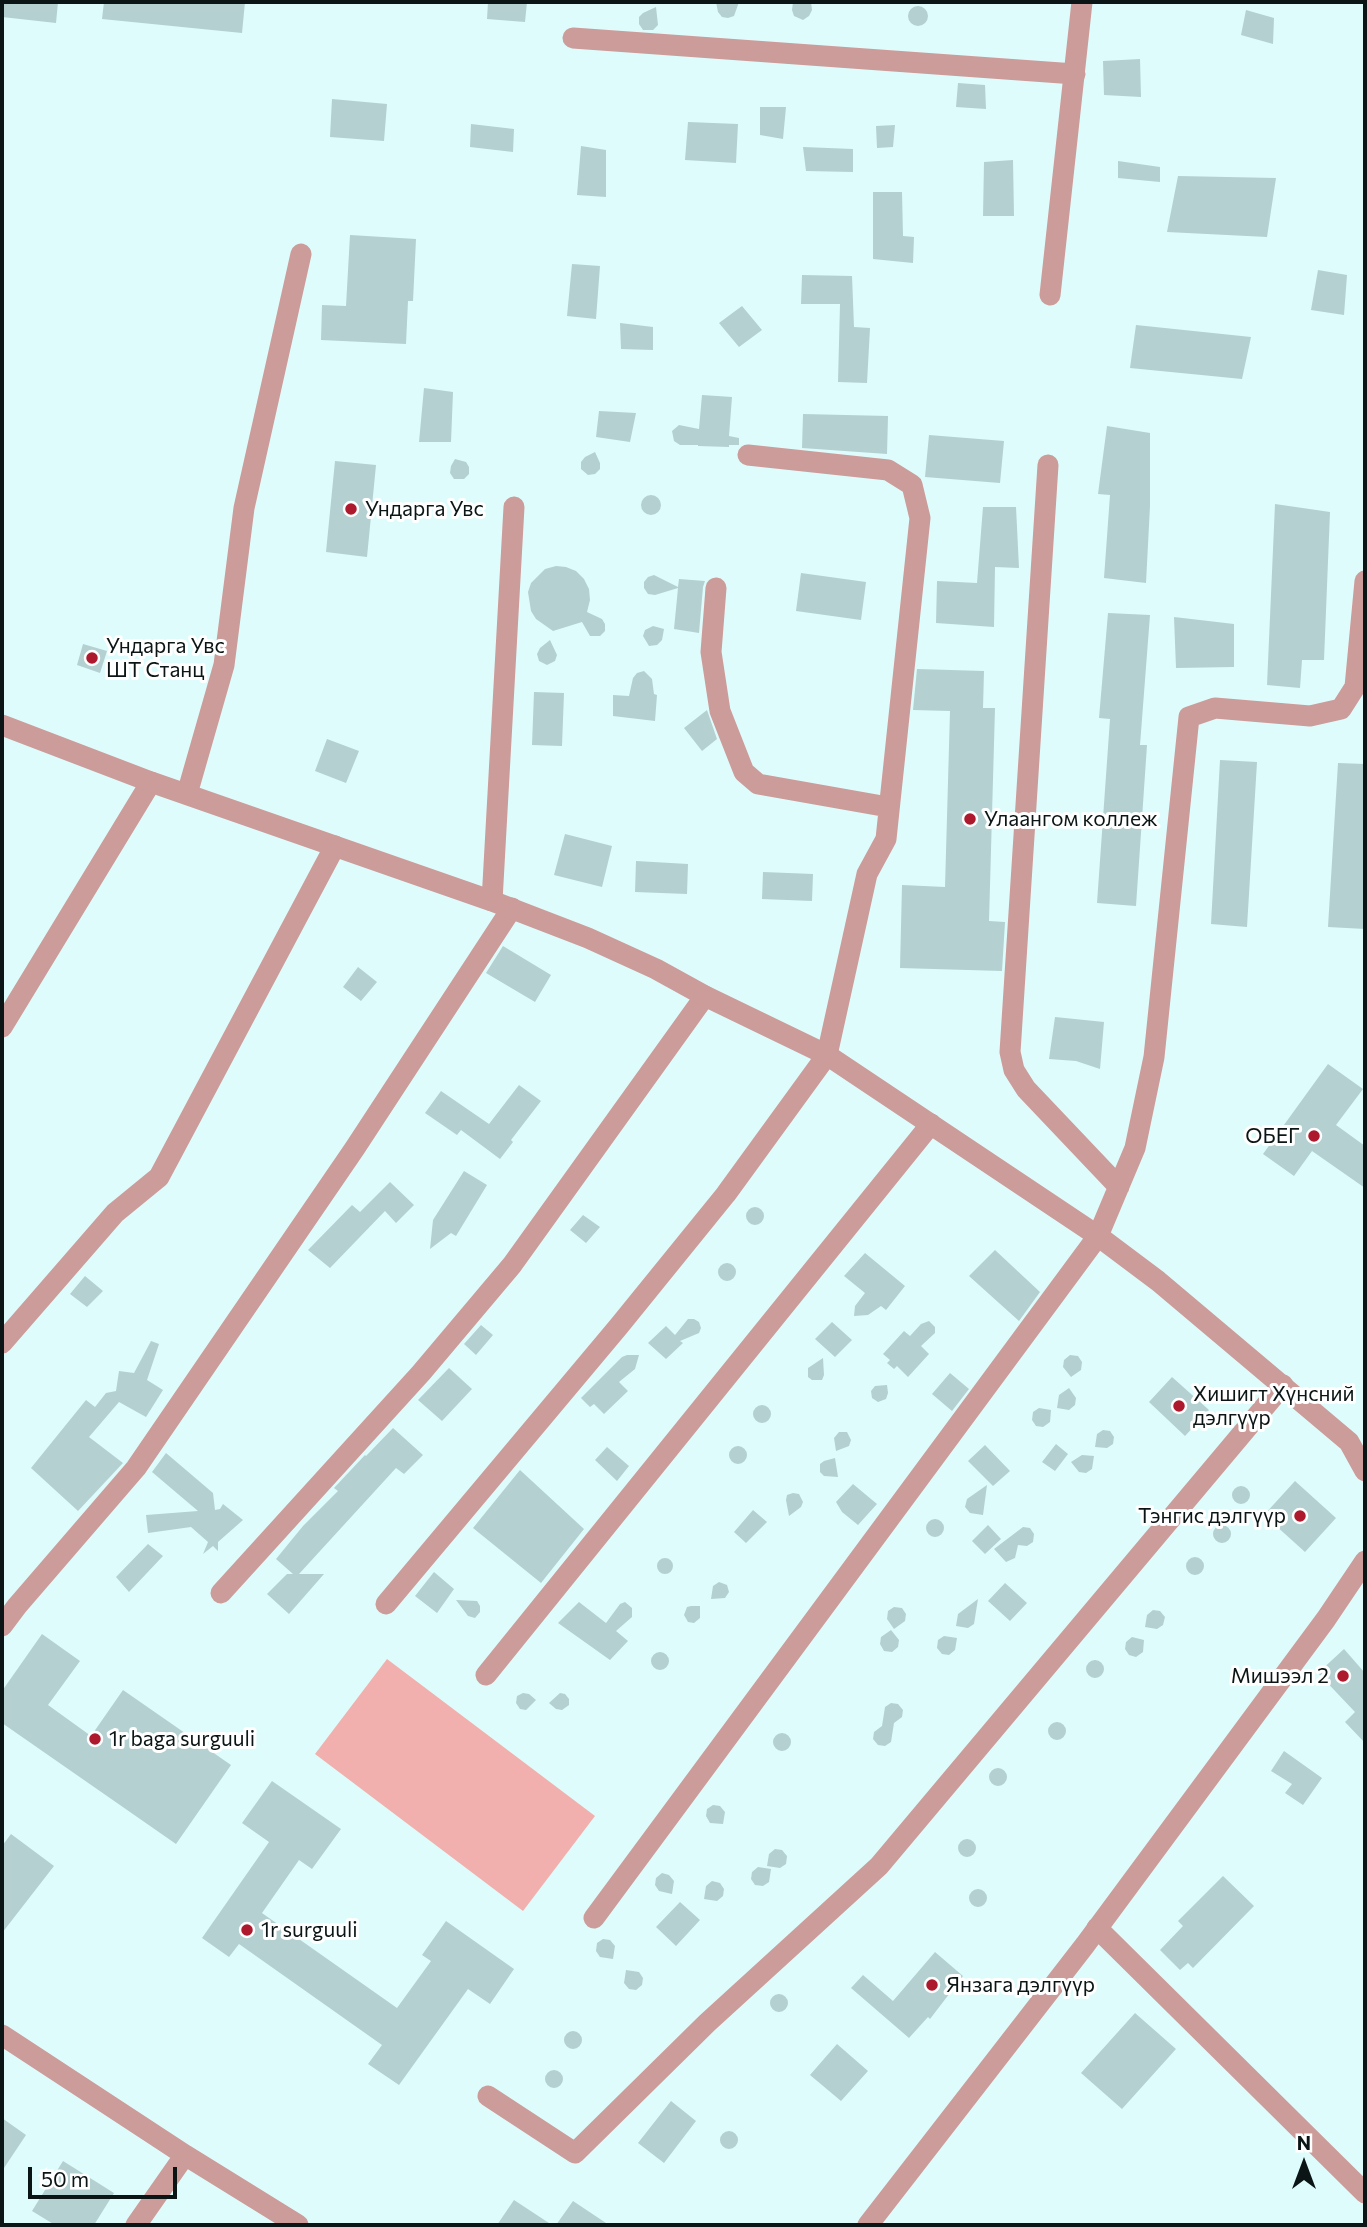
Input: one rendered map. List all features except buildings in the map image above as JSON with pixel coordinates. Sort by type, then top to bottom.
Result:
[{"type":"street","points":[[1050,295],[1082,2]]},
{"type":"street","points":[[573,38],[1075,74]]},
{"type":"street","points":[[187,794],[224,665],[244,508],[301,254]]},
{"type":"street","points":[[386,1604],[701,1224],[827,1055],[867,874],[886,839],[920,518],[912,485],[888,470],[748,455]]},
{"type":"street","points":[[1048,465],[1010,1052],[1014,1070],[1026,1089],[1119,1187]]},
{"type":"street","points":[[2,1626],[136,1468],[355,1148],[502,904],[514,507]]},
{"type":"street","points":[[594,1918],[1098,1237],[1135,1148],[1154,1057],[1189,717],[1214,708],[1310,716],[1340,709],[1355,687],[1365,581]]},
{"type":"street","points":[[716,588],[711,652],[720,711],[744,772],[758,784],[888,807]]},
{"type":"street","points":[[2,725],[151,782],[502,904],[645,964],[827,1055],[1098,1237],[1158,1281],[1357,1443],[1365,1471]]},
{"type":"street","points":[[2,1027],[151,782]]},
{"type":"street","points":[[2,1343],[115,1213],[159,1177],[335,846]]},
{"type":"street","points":[[221,1593],[421,1373],[512,1265],[705,996]]},
{"type":"street","points":[[486,1675],[931,1124]]},
{"type":"street","points":[[488,2096],[575,2153],[707,2023],[879,1866],[1283,1385]]},
{"type":"street","points":[[869,2225],[1097,1928],[1326,1619],[1365,1561]]},
{"type":"street","points":[[1097,1928],[1365,2193]]},
{"type":"street","points":[[2,2035],[185,2155],[298,2225]]},
{"type":"street","points":[[136,2225],[185,2155]]},
{"type":"shaded area","points":[[387,1659],[595,1816],[523,1911],[315,1754]]},
{"type":"place","name":"Ундарга Увс","points":[[351,509]]},
{"type":"place","name":"Ундарга Увс ШТ Станц","points":[[92,658]]},
{"type":"place","name":"Улаангом коллеж","points":[[970,819]]},
{"type":"place","name":"ОБЕГ","points":[[1314,1136]]},
{"type":"place","name":"Хишигт Хүнсний дэлгүүр","points":[[1179,1406]]},
{"type":"place","name":"Тэнгис дэлгүүр","points":[[1300,1516]]},
{"type":"place","name":"Мишээл 2","points":[[1343,1676]]},
{"type":"place","name":"1r baga surguuli","points":[[95,1739]]},
{"type":"place","name":"1r surguuli","points":[[247,1930]]},
{"type":"place","name":"Янзага дэлгүүр","points":[[932,1985]]}]
